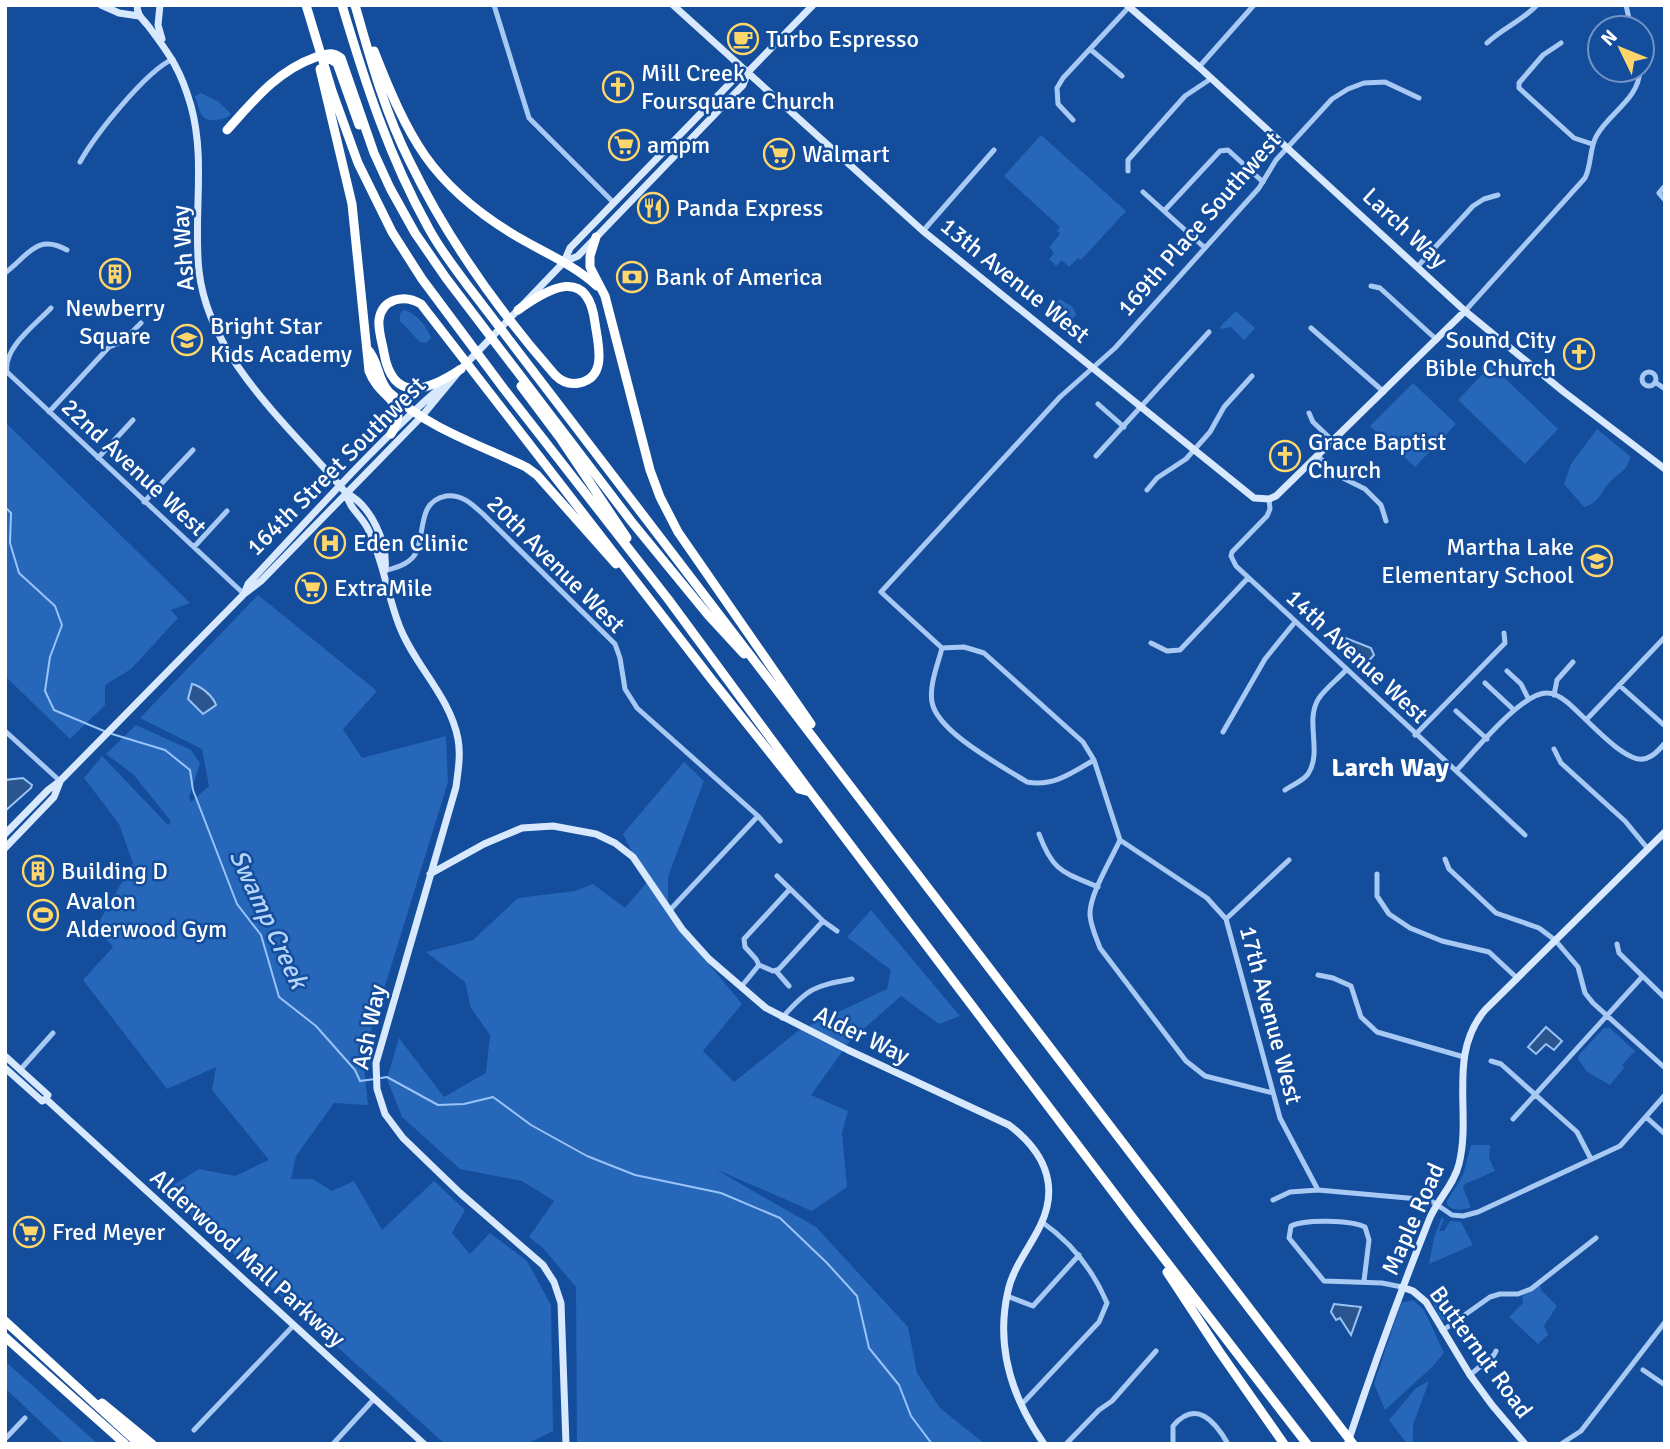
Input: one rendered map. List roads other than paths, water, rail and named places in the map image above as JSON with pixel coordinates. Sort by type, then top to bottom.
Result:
[{"type":"highway","points":[[306,5],[332,91],[358,163],[407,256],[504,389],[668,599],[811,793],[1307,1444]]},
{"type":"highway","points":[[342,5],[372,105],[394,160],[429,230],[468,286],[1350,1444]]},
{"type":"highway","points":[[356,5],[397,109],[434,170],[455,193],[486,218],[564,262],[595,283],[605,296]]},
{"type":"highway","points":[[356,5],[386,105],[408,160],[438,216],[483,282],[555,375],[563,382],[573,384],[583,382],[593,375],[599,355],[593,309],[584,293],[570,286],[553,288],[518,310]]},
{"type":"highway","points":[[309,16],[352,204],[369,371],[376,387],[396,404],[399,413],[398,423],[391,434]]},
{"type":"highway","points":[[227,130],[270,83],[291,67],[333,53],[341,58],[390,188],[415,233],[446,278],[631,521],[708,615],[783,697]]},
{"type":"highway","points":[[320,56],[334,59],[382,182],[416,245],[560,438],[668,599]]},
{"type":"highway","points":[[596,237],[590,256],[590,267],[605,296],[650,470],[668,514],[689,549],[868,810]]},
{"type":"highway","points":[[461,369],[426,388],[412,389],[396,381],[386,365],[379,327],[385,306],[393,300],[405,298],[421,304],[799,789],[811,793]]},
{"type":"highway","points":[[368,350],[374,356],[378,375],[388,391],[418,413],[537,475],[685,645]]},
{"type":"highway","points":[[1132,1217],[1219,1351],[1284,1444]]},
{"type":"highway","points":[[5,1321],[139,1444]]},
{"type":"highway","points":[[5,1337],[124,1444]]},
{"type":"highway","points":[[62,1373],[152,1444]]},
{"type":"street","points":[[101,5],[152,20],[160,9]]},
{"type":"street","points":[[113,10],[134,5],[141,18]]},
{"type":"street","points":[[494,5],[528,118],[614,203]]},
{"type":"street","name":"13th Avenue West","points":[[673,5],[923,231],[1254,498],[1269,499]]},
{"type":"street","name":"164th Street Southwest","points":[[5,834],[244,594],[254,589],[564,262],[570,248],[735,78],[748,72],[813,5]]},
{"type":"street","points":[[1199,67],[1254,5]]},
{"type":"street","points":[[1487,43],[1511,24],[1524,18],[1537,5]]},
{"type":"street","points":[[1073,120],[1058,104],[1057,88],[1128,6]]},
{"type":"street","name":"Larch Way","points":[[1128,6],[1212,78],[1465,311],[1564,392],[1665,469]]},
{"type":"street","name":"Ash Way","points":[[160,9],[158,25],[163,43]]},
{"type":"street","name":"Ash Way","points":[[141,18],[173,58],[186,90],[196,129],[199,150],[199,271],[212,318],[234,362],[340,486],[346,494],[349,506],[368,528],[384,570],[400,628],[447,706],[458,740],[456,787],[376,1063],[376,1079],[384,1114],[403,1138],[460,1193],[543,1265],[554,1282],[561,1303],[566,1444]]},
{"type":"street","points":[[1562,43],[1543,55],[1519,83],[1522,92],[1574,138],[1592,144]]},
{"type":"street","points":[[1090,49],[1122,76]]},
{"type":"street","points":[[80,162],[92,142],[155,69],[173,58]]},
{"type":"street","name":"164th Street Southwest","points":[[564,262],[578,256],[743,85],[748,72]]},
{"type":"street","points":[[1128,171],[1128,160],[1185,96],[1212,78]]},
{"type":"street","name":"169th Place Southwest","points":[[942,648],[881,592],[1060,397],[1094,368],[1205,248],[1263,182],[1276,160],[1332,99],[1364,83],[1385,82],[1419,98]]},
{"type":"street","points":[[1269,499],[1276,496],[1437,340],[1585,178],[1591,162],[1592,144],[1598,133],[1635,90],[1636,84]]},
{"type":"street","points":[[923,231],[994,150]]},
{"type":"street","points":[[1164,211],[1217,153],[1224,150],[1233,153],[1263,182]]},
{"type":"street","points":[[1665,186],[1659,192],[1665,200]]},
{"type":"street","points":[[1143,192],[1205,248]]},
{"type":"street","points":[[1418,266],[1474,206],[1498,195]]},
{"type":"street","points":[[5,273],[42,243],[51,242],[67,250]]},
{"type":"street","points":[[1371,286],[1380,288],[1437,340]]},
{"type":"street","points":[[6,363],[9,353],[51,308]]},
{"type":"street","points":[[50,412],[109,347],[122,342],[141,323]]},
{"type":"street","points":[[1311,328],[1384,392]]},
{"type":"street","points":[[1096,456],[1209,332]]},
{"type":"street","name":"22nd Avenue West","points":[[6,363],[7,372],[244,594]]},
{"type":"street","points":[[1147,490],[1157,478],[1182,462],[1210,432],[1224,407],[1252,376]]},
{"type":"street","points":[[1659,382],[1660,388],[1665,389]]},
{"type":"street","points":[[1098,404],[1124,427]]},
{"type":"street","name":"164th Street Southwest","points":[[244,594],[248,584],[340,486],[391,434],[418,413]]},
{"type":"street","points":[[1309,413],[1313,422],[1333,441]]},
{"type":"street","points":[[98,458],[133,420]]},
{"type":"street","points":[[144,502],[194,450]]},
{"type":"street","points":[[1317,456],[1339,476],[1365,489],[1381,505],[1386,520]]},
{"type":"street","name":"20th Avenue West","points":[[384,570],[408,562],[415,554],[424,517],[433,502],[448,496],[463,498],[484,515],[615,644],[625,689],[637,708],[758,816],[780,841]]},
{"type":"street","name":"14th Avenue West","points":[[1269,499],[1270,509],[1267,516],[1235,548],[1231,556],[1236,566],[1525,835]]},
{"type":"street","points":[[194,547],[227,511]]},
{"type":"street","points":[[1151,643],[1167,651],[1180,650],[1248,578]]},
{"type":"street","points":[[1223,732],[1265,659],[1295,622]]},
{"type":"street","points":[[1415,735],[1505,643],[1504,633]]},
{"type":"street","points":[[1587,719],[1665,637]]},
{"type":"street","points":[[1094,760],[1054,782],[1041,785],[1027,782],[947,729],[931,701],[942,648],[964,647],[984,653],[1083,742],[1094,760],[1119,840],[1090,912],[1093,931],[1100,948],[1185,1059],[1205,1076],[1273,1093]]},
{"type":"street","points":[[1551,694],[1557,680],[1573,662]]},
{"type":"street","points":[[1285,790],[1307,776],[1314,760],[1312,718],[1318,699],[1346,670]]},
{"type":"street","points":[[1507,671],[1521,684],[1528,698]]},
{"type":"street","points":[[1485,683],[1514,710]]},
{"type":"street","points":[[1619,685],[1665,726]]},
{"type":"street","points":[[1456,771],[1528,698],[1551,694],[1567,702],[1622,753],[1634,759],[1644,760],[1665,743]]},
{"type":"street","points":[[1457,710],[1487,739]]},
{"type":"street","points":[[5,731],[60,781]]},
{"type":"street","points":[[1554,749],[1561,763],[1625,821],[1648,849]]},
{"type":"street","name":"164th Street Southwest","points":[[5,848],[54,797],[60,781]]},
{"type":"street","points":[[669,911],[758,816]]},
{"type":"street","name":"Alder Way","points":[[430,874],[509,832],[534,826],[575,829],[596,834],[624,850],[644,871],[682,929],[709,959],[782,1018],[1009,1125],[1027,1139],[1041,1158],[1047,1177],[1048,1196],[1042,1222],[1023,1256],[1007,1296],[1003,1315],[1003,1347],[1009,1375],[1021,1405],[1044,1444]]},
{"type":"street","name":"Maple Road","points":[[1350,1444],[1359,1410],[1402,1287],[1435,1204],[1448,1188],[1459,1167],[1467,1037],[1476,1020],[1665,832]]},
{"type":"street","points":[[1039,834],[1047,857],[1060,871],[1098,887]]},
{"type":"street","name":"17th Avenue West","points":[[1119,840],[1206,898],[1226,919],[1285,1130],[1318,1190]]},
{"type":"street","points":[[1446,859],[1448,869],[1496,913],[1539,928],[1555,940],[1578,967],[1585,993],[1665,1068]]},
{"type":"street","points":[[1226,919],[1289,860]]},
{"type":"street","points":[[1377,874],[1377,896],[1389,914],[1410,928],[1442,941],[1489,952],[1517,978]]},
{"type":"street","points":[[778,876],[837,931]]},
{"type":"street","points":[[759,965],[757,959],[745,947],[744,939],[790,889]]},
{"type":"street","points":[[776,971],[823,920]]},
{"type":"street","points":[[1617,944],[1619,953],[1665,998]]},
{"type":"street","points":[[759,965],[776,971],[789,986]]},
{"type":"street","points":[[741,987],[759,965]]},
{"type":"street","points":[[1318,975],[1351,986],[1359,1014],[1377,1032],[1464,1057]]},
{"type":"street","points":[[1513,1119],[1642,977]]},
{"type":"street","points":[[782,1018],[801,996],[816,986],[852,979]]},
{"type":"street","points":[[20,1070],[53,1033]]},
{"type":"street","name":"Alderwood Mall Parkway","points":[[5,1056],[48,1095],[46,1100]]},
{"type":"street","points":[[1490,1061],[1501,1064],[1577,1132],[1591,1159]]},
{"type":"street","name":"Alderwood Mall Parkway","points":[[5,1068],[42,1101],[46,1100],[424,1444]]},
{"type":"street","points":[[1273,1200],[1290,1192],[1318,1190],[1430,1200],[1452,1215],[1463,1216],[1478,1212],[1620,1146],[1665,1095]]},
{"type":"street","points":[[1646,1117],[1665,1134]]},
{"type":"street","points":[[1021,1405],[1099,1322],[1107,1303],[1097,1279],[1079,1255],[1064,1237],[1042,1222]]},
{"type":"street","points":[[1364,1281],[1369,1240],[1367,1229],[1361,1225],[1315,1222],[1291,1226],[1289,1238],[1320,1278],[1333,1282],[1364,1281],[1402,1287]]},
{"type":"street","points":[[1442,1332],[1490,1297],[1518,1294],[1531,1289],[1596,1238]]},
{"type":"street","points":[[1007,1296],[1033,1306],[1079,1255]]},
{"type":"street","name":"Butternut Road","points":[[1402,1287],[1413,1291],[1426,1302],[1442,1332],[1471,1375],[1525,1444]]},
{"type":"street","points":[[1561,1444],[1581,1431],[1665,1322]]},
{"type":"street","points":[[194,1430],[294,1325]]},
{"type":"street","points":[[1066,1444],[1099,1410],[1112,1401],[1156,1351]]},
{"type":"street","points":[[1471,1375],[1496,1351]]},
{"type":"street","points":[[1643,1370],[1665,1385]]},
{"type":"street","points":[[333,1444],[374,1399]]},
{"type":"street","points":[[1174,1444],[1173,1426],[1186,1415],[1196,1413],[1207,1416],[1228,1444]]},
{"type":"street","points":[[5,1439],[24,1418]]},
{"type":"waterway","name":"Swamp Creek","points":[[5,507],[11,513],[10,543],[19,573],[55,606],[62,625],[50,657],[45,691],[54,710],[104,731]]},
{"type":"waterway","name":"Swamp Creek","points":[[112,734],[165,750],[190,770],[193,790],[237,904],[261,935],[279,997],[316,1026],[355,1070],[360,1081],[375,1079]]},
{"type":"waterway","name":"Swamp Creek","points":[[381,1078],[387,1077],[438,1105],[464,1104],[493,1097],[531,1125],[587,1156],[635,1175],[721,1193],[780,1218],[857,1296],[869,1348],[899,1385],[911,1416],[932,1444]]},
{"type":"place","name":"Turbo Espresso","points":[[743,39]]},
{"type":"place","name":"Mill Creek Foursquare Church","points":[[618,87]]},
{"type":"place","name":"ampm","points":[[624,145]]},
{"type":"place","name":"Walmart","points":[[779,154]]},
{"type":"place","name":"Panda Express","points":[[653,208]]},
{"type":"place","name":"Newberry Square","points":[[115,274]]},
{"type":"place","name":"Bank of America","points":[[632,277]]},
{"type":"place","name":"Bright Star Kids Academy","points":[[187,340]]},
{"type":"place","name":"Sound City Bible Church","points":[[1579,354]]},
{"type":"place","name":"Grace Baptist Church","points":[[1285,456]]},
{"type":"place","name":"Eden Clinic","points":[[330,543]]},
{"type":"place","name":"Martha Lake Elementary School","points":[[1597,561]]},
{"type":"place","name":"ExtraMile","points":[[311,588]]},
{"type":"place","name":"Building D","points":[[38,871]]},
{"type":"place","name":"Avalon Alderwood Gym","points":[[43,915]]},
{"type":"place","name":"Fred Meyer","points":[[29,1232]]},
{"type":"district","name":"Larch Way","points":[[1390,768]]}]
